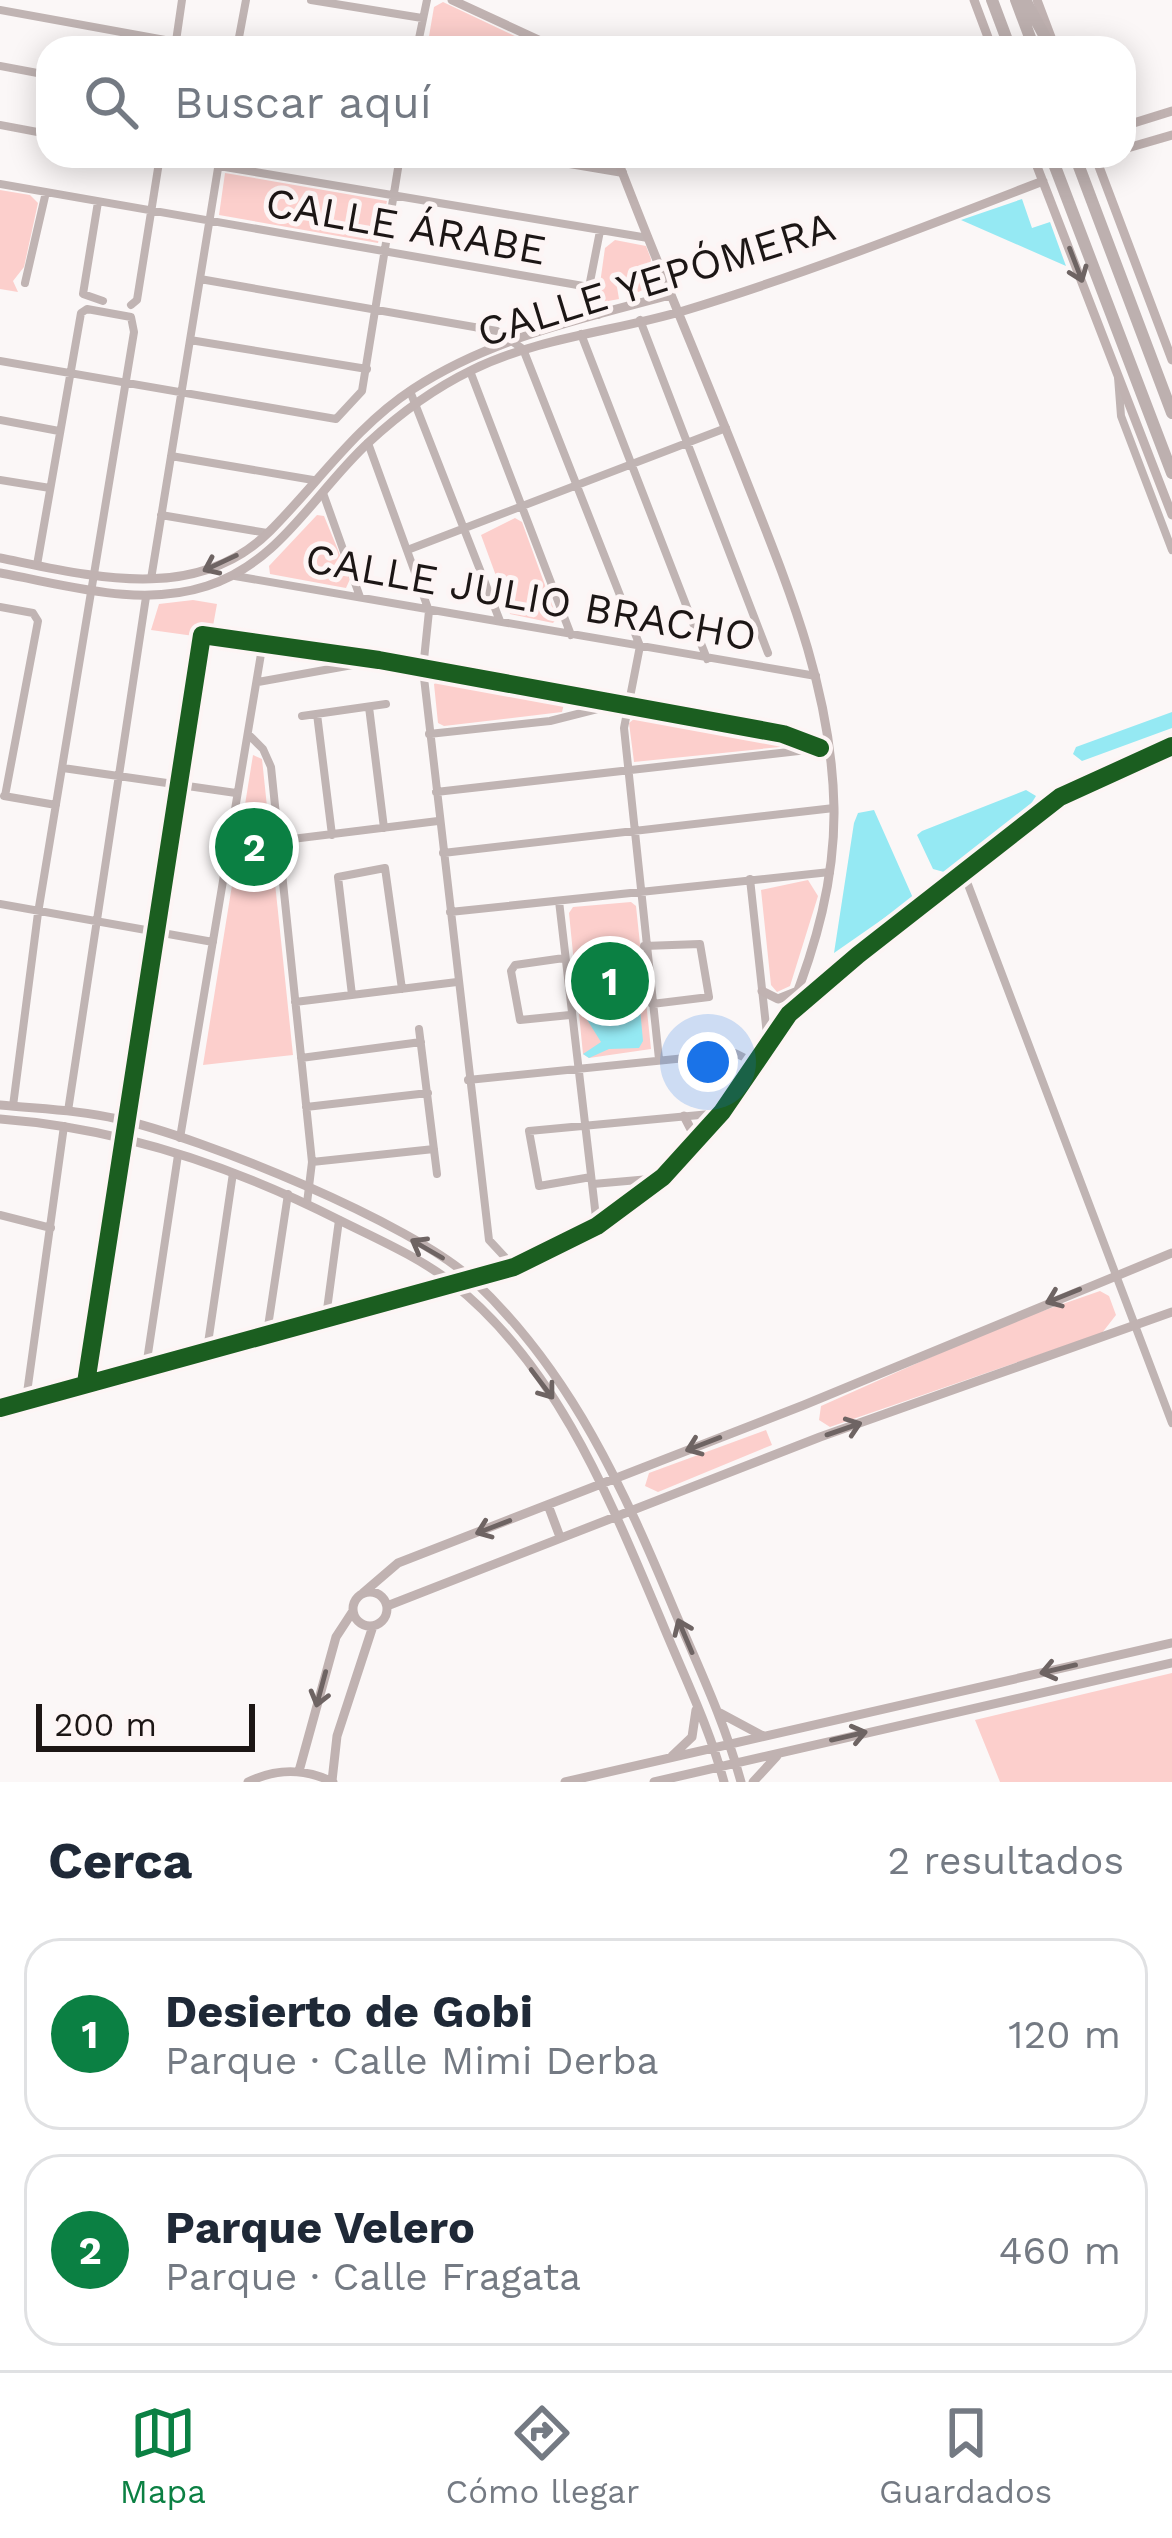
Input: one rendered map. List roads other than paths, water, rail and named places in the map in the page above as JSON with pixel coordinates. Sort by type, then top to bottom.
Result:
[{"type":"highway","points":[[992,0],[1006,36]]},
{"type":"highway","points":[[1016,0],[1030,36]]},
{"type":"highway","points":[[1025,0],[1046,36]]},
{"type":"highway","points":[[1057,168],[1172,473]]},
{"type":"highway","points":[[1080,168],[1172,413]]},
{"type":"main road","points":[[452,0],[530,36]]},
{"type":"main road","points":[[974,0],[988,36]]},
{"type":"main road","points":[[1037,0],[1049,36]]},
{"type":"main road","points":[[1136,122],[1172,111]]},
{"type":"main road","points":[[1136,146],[1172,135]]},
{"type":"main road","points":[[0,1408],[472,1280],[514,1267],[597,1226],[663,1178],[697,1141],[758,1064],[789,1014],[808,965],[830,872],[834,808],[818,676],[621,168]]},
{"type":"main road","points":[[1038,168],[1172,514]]},
{"type":"main road","points":[[1102,168],[1172,360]]},
{"type":"main road","name":"CALLE YEPÓMERA","points":[[0,573],[146,596],[181,594],[235,576],[272,549],[368,443],[416,404],[470,371],[581,332],[678,313],[851,255],[1043,181]]},
{"type":"main road","name":"CALLE YEPÓMERA","points":[[0,558],[150,581],[222,563],[268,533],[313,480],[410,391],[512,339],[670,295]]},
{"type":"main road","points":[[789,1014],[1060,797],[1172,746]]},
{"type":"main road","points":[[808,965],[832,976]]},
{"type":"main road","points":[[762,992],[778,999],[798,991]]},
{"type":"main road","points":[[0,1105],[124,1120],[179,1139],[387,1226],[472,1280],[549,1366],[617,1477],[717,1710],[741,1782]]},
{"type":"main road","points":[[684,1116],[697,1141]]},
{"type":"main road","points":[[0,1119],[122,1136],[233,1173],[307,1203],[452,1283],[544,1385],[602,1484],[714,1748],[724,1782]]},
{"type":"main road","points":[[299,1771],[336,1637],[363,1593],[398,1563],[1172,1253]]},
{"type":"main road","points":[[387,1606],[632,1508],[1172,1312]]},
{"type":"main road","points":[[548,1505],[560,1537]]},
{"type":"main road","points":[[248,1782],[276,1771],[299,1771],[332,1782],[337,1736],[373,1626],[384,1619],[387,1606],[380,1594],[363,1593]]},
{"type":"main road","points":[[353,1611],[360,1623],[373,1626]]},
{"type":"main road","points":[[565,1782],[1172,1643]]},
{"type":"main road","points":[[654,1782],[1172,1663]]},
{"type":"main road","points":[[670,1758],[692,1737],[696,1705]]},
{"type":"main road","points":[[717,1710],[763,1736]]},
{"type":"main road","points":[[753,1782],[783,1751]]},
{"type":"main road","points":[[686,1774],[707,1782]]},
{"type":"street","points":[[176,36],[182,0]]},
{"type":"street","points":[[239,36],[246,0]]},
{"type":"street","points":[[311,0],[422,18]]},
{"type":"street","points":[[419,36],[427,0]]},
{"type":"street","points":[[0,10],[130,36]]},
{"type":"street","points":[[0,66],[36,73]]},
{"type":"street","points":[[0,125],[36,132]]},
{"type":"street","points":[[133,306],[158,168]]},
{"type":"street","points":[[150,581],[218,168]]},
{"type":"street","points":[[256,168],[648,238]]},
{"type":"street","points":[[0,361],[316,420],[344,415],[358,400],[367,369],[398,168]]},
{"type":"street","points":[[593,168],[623,173]]},
{"type":"street","name":"CALLE ÁRABE","points":[[0,184],[589,287]]},
{"type":"street","points":[[25,283],[46,192]]},
{"type":"street","points":[[98,202],[83,294],[103,301]]},
{"type":"street","points":[[598,315],[589,287],[601,231]]},
{"type":"street","points":[[200,279],[512,339],[523,349],[640,646],[621,704],[659,1059]]},
{"type":"street","points":[[13,1106],[38,913],[94,590],[134,319],[84,310],[37,565]]},
{"type":"street","points":[[640,320],[768,653]]},
{"type":"street","points":[[581,332],[707,659]]},
{"type":"street","points":[[190,340],[367,369]]},
{"type":"street","points":[[470,371],[571,634]]},
{"type":"street","points":[[1118,376],[1120,416],[1172,550]]},
{"type":"street","points":[[410,391],[467,526],[501,623]]},
{"type":"street","points":[[0,420],[59,430]]},
{"type":"street","points":[[410,549],[725,428]]},
{"type":"street","points":[[368,443],[429,610],[423,668],[468,1080],[489,1240],[514,1267]]},
{"type":"street","points":[[171,456],[313,480]]},
{"type":"street","points":[[0,480],[50,488]]},
{"type":"street","points":[[323,493],[361,598]]},
{"type":"street","points":[[161,515],[268,533]]},
{"type":"street","name":"CALLE JULIO BRACHO","points":[[235,576],[818,676]]},
{"type":"street","points":[[68,1111],[100,925],[146,596]]},
{"type":"street","points":[[0,607],[33,613],[38,621],[3,795],[56,806]]},
{"type":"street","points":[[86,1383],[202,635],[379,660],[783,734],[825,747]]},
{"type":"street","points":[[179,1139],[263,642]]},
{"type":"street","points":[[258,682],[379,660]]},
{"type":"street","points":[[302,716],[386,704]]},
{"type":"street","points":[[429,734],[550,721],[621,704]]},
{"type":"street","points":[[369,707],[383,828]]},
{"type":"street","points":[[317,714],[332,835]]},
{"type":"street","points":[[250,736],[263,748],[271,767],[312,1162],[307,1203]]},
{"type":"street","points":[[436,792],[825,747]]},
{"type":"street","points":[[63,769],[236,794]]},
{"type":"street","points":[[443,853],[834,808]]},
{"type":"street","points":[[276,842],[439,821]]},
{"type":"street","points":[[352,995],[338,877],[385,868],[402,989]]},
{"type":"street","points":[[450,912],[830,872]]},
{"type":"street","points":[[964,874],[1172,1423]]},
{"type":"street","points":[[750,879],[768,1048]]},
{"type":"street","points":[[559,901],[597,1226]]},
{"type":"street","points":[[0,904],[213,942]]},
{"type":"street","points":[[644,946],[700,944],[710,997],[652,1004]]},
{"type":"street","points":[[564,958],[511,969],[520,1020],[570,1015]]},
{"type":"street","points":[[295,1002],[457,982]]},
{"type":"street","points":[[419,1029],[437,1174]]},
{"type":"street","points":[[301,1058],[421,1042]]},
{"type":"street","points":[[468,1080],[736,1052],[758,1064]]},
{"type":"street","points":[[306,1108],[428,1093]]},
{"type":"street","points":[[663,1178],[539,1186],[528,1133],[722,1112]]},
{"type":"street","points":[[26,1400],[64,1125]]},
{"type":"street","points":[[312,1162],[434,1149]]},
{"type":"street","points":[[146,1367],[178,1155]]},
{"type":"street","points":[[207,1350],[233,1173]]},
{"type":"street","points":[[267,1334],[287,1194]]},
{"type":"street","points":[[0,1214],[51,1228]]},
{"type":"street","points":[[326,1317],[339,1220]]},
{"type":"water","points":[[1022,199],[1032,228],[1050,222],[1066,266],[961,220]]},
{"type":"water","points":[[1172,712],[1172,728],[1082,761],[1073,754],[1076,747]]},
{"type":"water","points":[[1026,790],[1036,796],[1031,804],[944,872],[933,869],[917,835]]},
{"type":"water","points":[[874,810],[913,898],[834,953],[854,823],[858,813]]},
{"type":"water","points":[[627,959],[636,965],[643,1041],[639,1048],[609,1049],[589,1058],[583,1054],[601,1042],[586,1018],[581,966]]},
{"type":"place","name":"Parque Velero","points":[[254,847]]},
{"type":"place","name":"Desierto de Gobi","points":[[610,981]]}]
